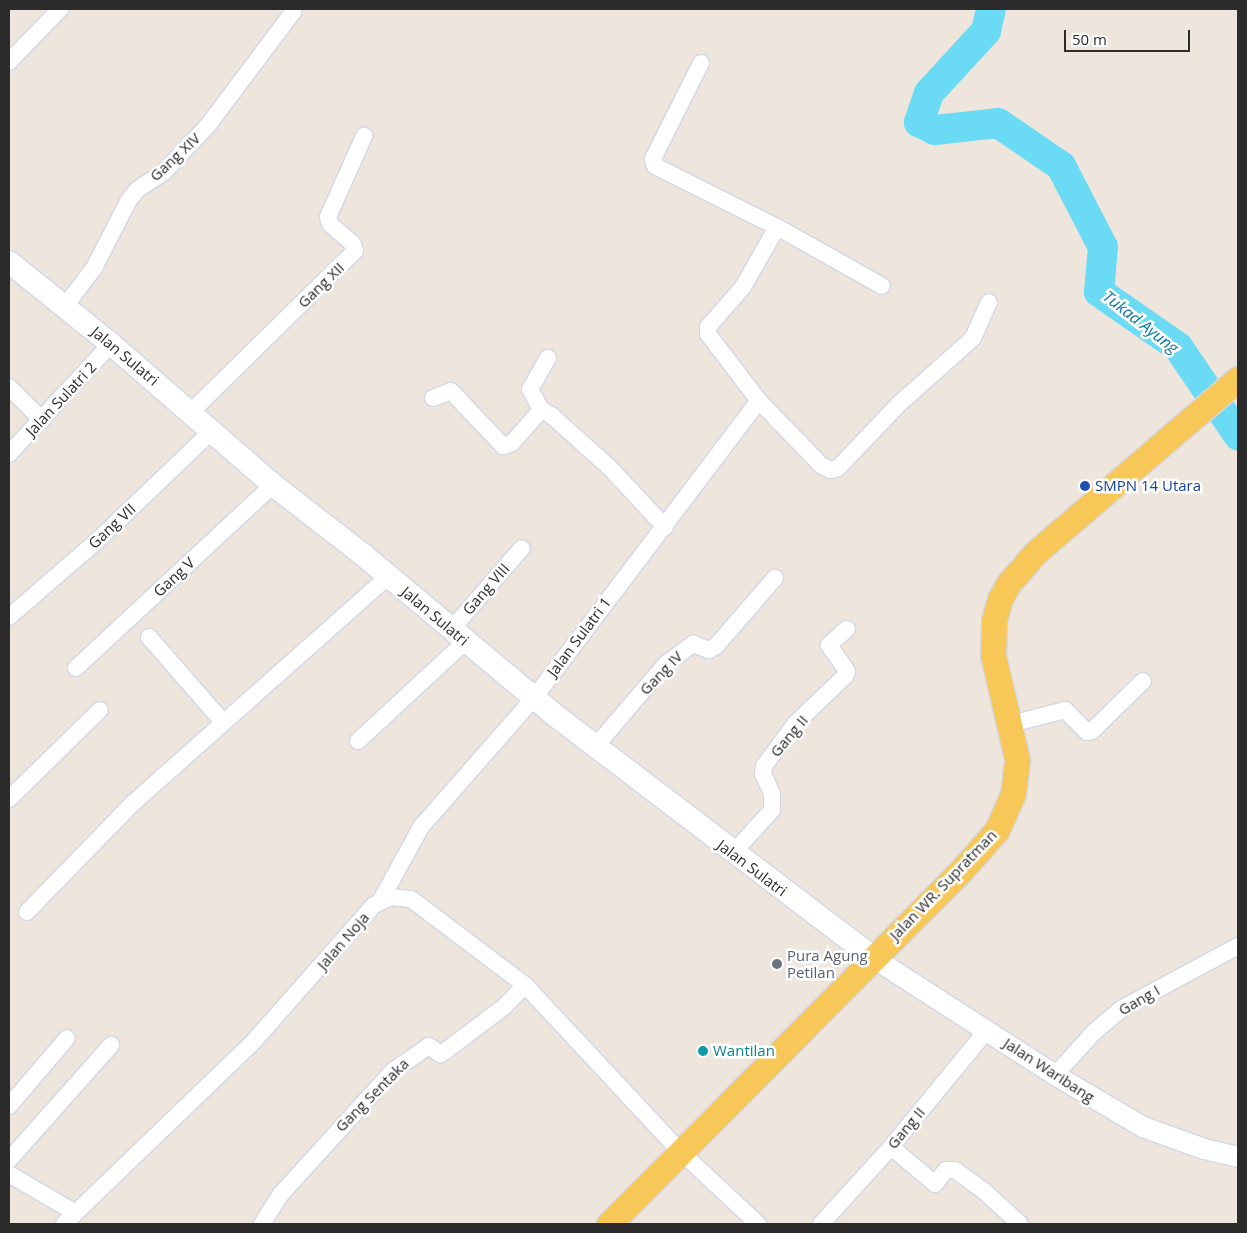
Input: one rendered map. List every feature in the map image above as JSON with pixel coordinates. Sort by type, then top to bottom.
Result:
[{"type":"main road","name":"Jalan Sulatri","points":[[9,262],[111,344],[273,484],[534,698],[733,853],[872,957]]},
{"type":"main road","name":"Jalan WR. Supratman","points":[[609,1224],[980,850],[1004,818],[1017,774],[1011,724],[997,675],[992,636],[1000,599],[1009,583],[1060,530],[1176,434],[1235,382]]},
{"type":"street","points":[[9,62],[60,9]]},
{"type":"street","name":"Gang XIV","points":[[64,306],[94,268],[129,200],[138,189],[164,172],[209,124],[293,12]]},
{"type":"street","points":[[701,63],[653,159],[655,166],[777,227],[882,286]]},
{"type":"street","name":"Gang XII","points":[[191,412],[355,252],[353,244],[330,224],[328,217],[364,136]]},
{"type":"street","points":[[777,227],[743,287],[708,330],[760,401],[822,466],[838,468],[899,404],[973,338],[989,302]]},
{"type":"street","name":"Jalan Sulatri 2","points":[[9,454],[111,344]]},
{"type":"street","points":[[548,358],[530,389],[541,410],[551,414],[609,466],[665,527]]},
{"type":"street","points":[[9,387],[42,420]]},
{"type":"street","points":[[433,398],[451,391],[502,446],[512,443],[541,410]]},
{"type":"street","name":"Jalan Sulatri 1","points":[[382,898],[421,827],[534,698],[760,401]]},
{"type":"street","name":"Gang VII","points":[[9,617],[98,540],[212,431]]},
{"type":"street","name":"Gang V","points":[[76,668],[273,484]]},
{"type":"street","name":"Gang VIII","points":[[358,741],[458,636],[522,548]]},
{"type":"street","points":[[26,912],[132,804],[388,577]]},
{"type":"street","name":"Gang IV","points":[[595,747],[666,664],[693,644],[709,650],[716,646],[775,578]]},
{"type":"street","name":"Gang II","points":[[733,853],[772,810],[772,794],[763,774],[764,766],[795,724],[845,676],[847,671],[829,645],[847,629]]},
{"type":"street","points":[[149,637],[223,722]]},
{"type":"street","points":[[1011,724],[1064,710],[1087,732],[1092,731],[1143,682]]},
{"type":"street","points":[[9,798],[100,710]]},
{"type":"street","points":[[396,871],[410,900],[525,985],[681,1152],[758,1224]]},
{"type":"street","points":[[382,898],[410,900]]},
{"type":"street","name":"Jalan Noja","points":[[9,1174],[69,1218],[254,1041],[382,898]]},
{"type":"street","name":"Gang I","points":[[1055,1075],[1094,1032],[1127,1005],[1238,946]]},
{"type":"street","name":"Jalan Waribang","points":[[872,957],[1055,1075],[1143,1127],[1204,1149],[1238,1157]]},
{"type":"street","name":"Gang Sentaka","points":[[262,1224],[281,1194],[399,1065],[428,1046],[440,1054],[444,1052],[504,1007],[525,985]]},
{"type":"street","name":"Gang II","points":[[829,1222],[987,1030]]},
{"type":"street","points":[[9,1106],[67,1038]]},
{"type":"street","points":[[9,1160],[111,1045]]},
{"type":"street","points":[[891,1147],[935,1184],[946,1170],[955,1170],[985,1192],[1020,1224]]},
{"type":"waterway","name":"Tukad Ayung","points":[[991,9],[986,31],[929,93],[919,122],[935,130],[998,123],[1061,166],[1103,247],[1099,292],[1178,347],[1238,435]]},
{"type":"place","name":"SMPN 14 Utara","points":[[1085,486]]},
{"type":"place","name":"Pura Agung Petilan","points":[[777,964]]},
{"type":"place","name":"Wantilan","points":[[703,1051]]}]
